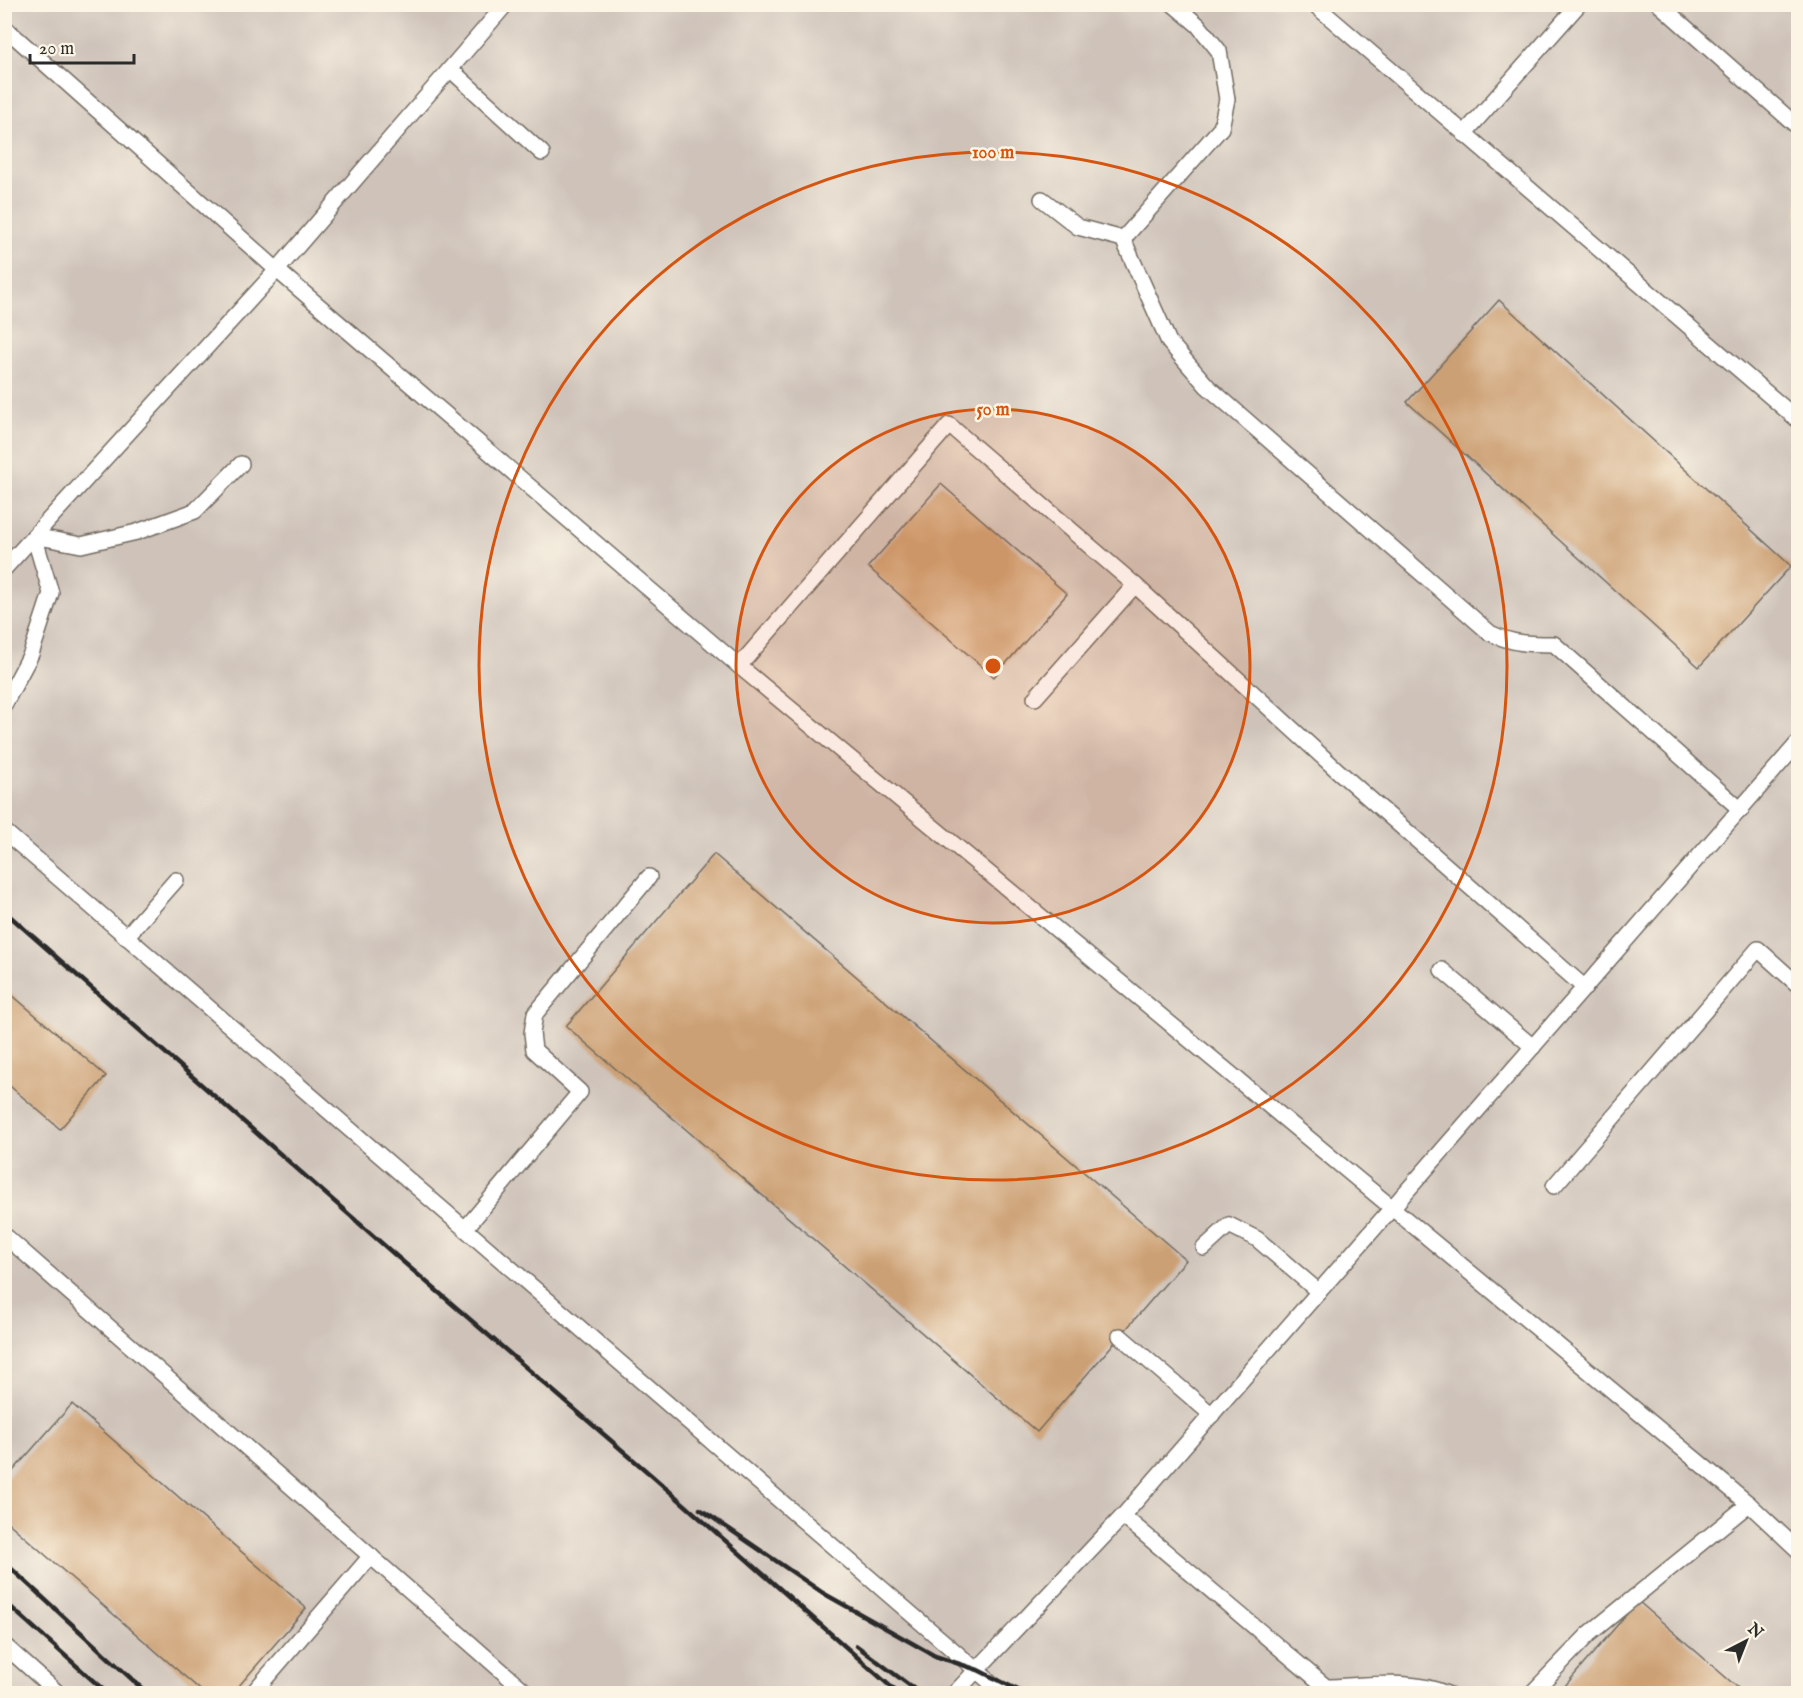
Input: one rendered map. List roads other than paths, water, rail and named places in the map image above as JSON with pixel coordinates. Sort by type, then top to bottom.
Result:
[{"type":"lane","points":[[4,569],[277,270],[506,4]]},
{"type":"lane","points":[[1123,239],[1221,128],[1227,99],[1219,51],[1198,25],[1173,4]]},
{"type":"lane","points":[[1314,4],[1798,420]]},
{"type":"lane","points":[[1464,134],[1579,4]]},
{"type":"lane","points":[[1659,4],[1798,127]]},
{"type":"lane","points":[[4,27],[277,270],[739,666],[1749,1504],[1798,1550]]},
{"type":"lane","points":[[450,69],[542,153]]},
{"type":"lane","points":[[1042,200],[1077,227],[1123,239]]},
{"type":"lane","points":[[1123,239],[1169,342],[1207,386],[1490,633],[1507,641],[1554,644],[1741,810]]},
{"type":"lane","points":[[739,666],[949,425],[1135,585],[1337,770],[1585,988]]},
{"type":"lane","points":[[34,536],[81,546],[137,532],[195,511],[241,464]]},
{"type":"lane","points":[[4,705],[31,654],[51,593],[34,536]]},
{"type":"lane","points":[[1035,698],[1135,585]]},
{"type":"lane","points":[[954,1694],[1123,1516],[1798,743]]},
{"type":"lane","points":[[4,831],[1004,1694]]},
{"type":"lane","points":[[465,1229],[580,1092],[534,1050],[532,1033],[535,1014],[650,877]]},
{"type":"lane","points":[[126,937],[176,880]]},
{"type":"lane","points":[[1554,1185],[1758,950],[1798,985]]},
{"type":"lane","points":[[1442,969],[1533,1047]]},
{"type":"lane","points":[[1204,1248],[1229,1225],[1257,1239],[1319,1292]]},
{"type":"lane","points":[[4,1235],[528,1694]]},
{"type":"lane","points":[[1120,1336],[1212,1415]]},
{"type":"lane","points":[[1531,1694],[1589,1634],[1749,1504]]},
{"type":"lane","points":[[1123,1516],[1326,1687],[1435,1688],[1448,1694]]},
{"type":"lane","points":[[252,1694],[371,1556]]},
{"type":"lane","points":[[4,1645],[59,1694]]},
{"type":"railway","points":[[4,911],[899,1694]]},
{"type":"railway","points":[[700,1509],[823,1593],[935,1656],[978,1670],[1026,1694]]},
{"type":"railway","points":[[4,1562],[148,1694]]},
{"type":"railway","points":[[4,1601],[108,1694]]},
{"type":"railway","points":[[857,1646],[921,1694]]}]
